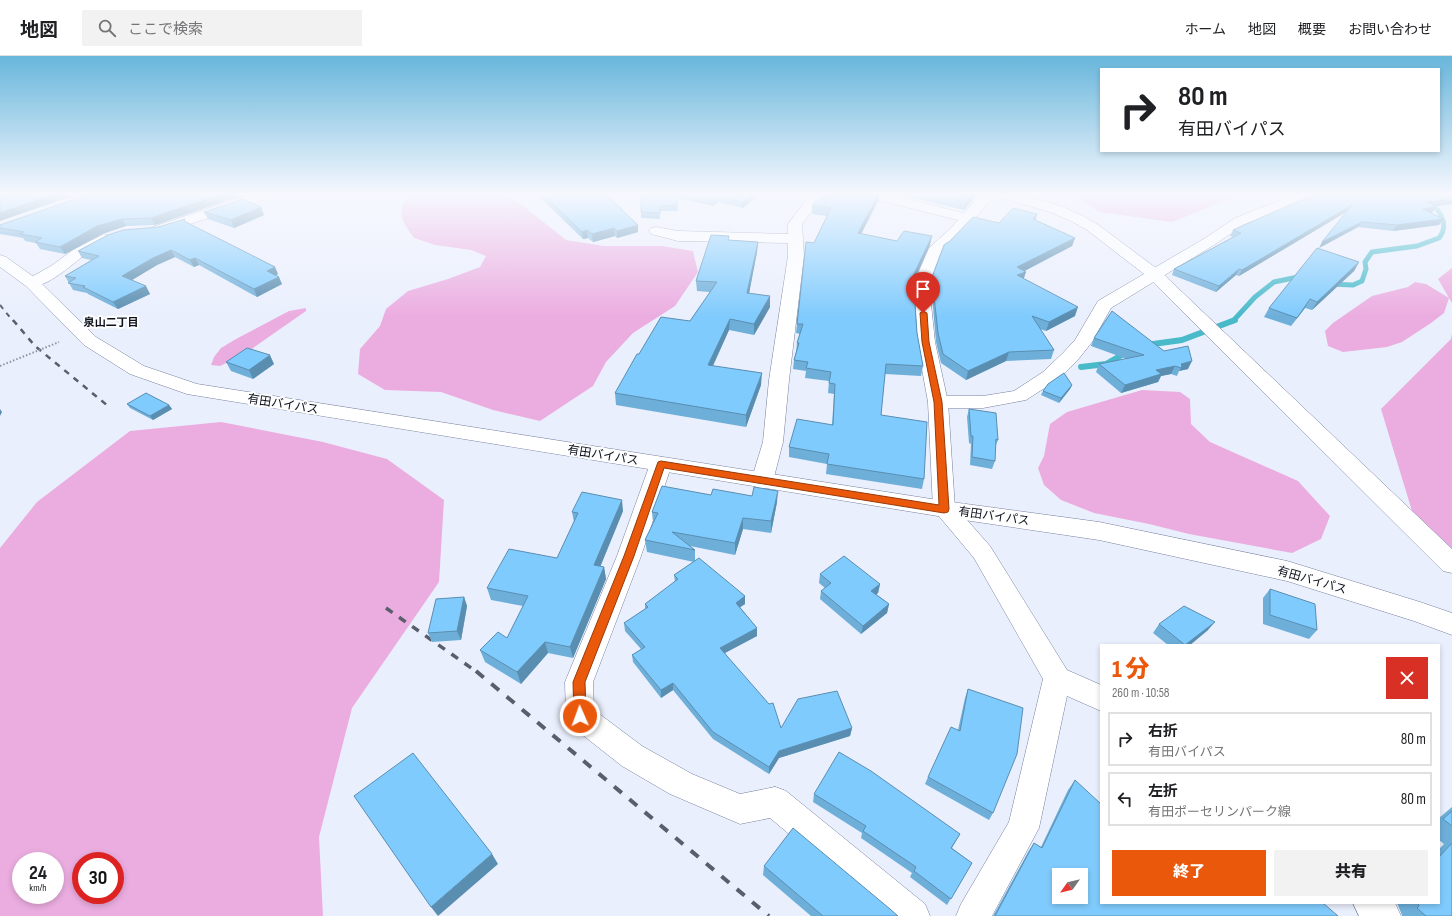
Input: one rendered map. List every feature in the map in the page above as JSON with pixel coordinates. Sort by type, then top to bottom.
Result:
[{"type":"main road","points":[[32,283],[57,269],[78,252],[106,238],[116,235]]},
{"type":"main road","points":[[674,235],[796,239]]},
{"type":"main road","points":[[762,481],[773,442],[779,380],[796,256],[796,235]]},
{"type":"main road","points":[[951,235],[934,251],[921,285],[926,342],[938,402],[944,509],[982,552],[1057,678],[1100,698]]},
{"type":"main road","points":[[1103,235],[1154,274],[1452,564]]},
{"type":"main road","points":[[938,402],[983,402],[1019,396],[1050,376],[1070,357],[1083,342],[1104,305],[1219,235]]},
{"type":"main road","name":"有田バイパス","points":[[0,260],[32,283],[90,341],[137,370],[194,390],[762,481],[1099,531],[1287,571],[1420,612],[1452,624]]},
{"type":"main road","points":[[661,464],[629,556],[579,682],[580,716],[632,756],[681,784],[740,809],[775,802],[913,916]]},
{"type":"main road","points":[[973,916],[1023,828],[1057,678]]},
{"type":"main road","points":[[1371,904],[1384,916]]},
{"type":"path","points":[[0,366],[59,342]]},
{"type":"shaded area","points":[[412,235],[560,235],[566,240],[604,246],[662,246],[693,251],[698,272],[675,306],[633,333],[606,362],[593,386],[540,421],[493,410],[441,392],[385,390],[358,374],[360,349],[380,326],[386,309],[408,291],[448,279],[480,267],[486,256],[471,250],[435,245],[414,238]]},
{"type":"shaded area","points":[[1452,268],[1452,303],[1438,279]]},
{"type":"shaded area","points":[[1415,282],[1426,284],[1449,298],[1444,313],[1402,342],[1387,347],[1343,352],[1328,346],[1325,331],[1333,323],[1372,296],[1408,287]]},
{"type":"shaded area","points":[[306,308],[306,311],[243,355],[220,366],[211,365],[214,357],[221,348],[236,339],[289,311]]},
{"type":"shaded area","points":[[1452,333],[1452,549],[1412,511],[1381,409],[1451,339]]},
{"type":"shaded area","points":[[1142,390],[1180,392],[1190,399],[1191,424],[1210,442],[1298,481],[1330,516],[1321,539],[1292,553],[1189,534],[1094,513],[1061,500],[1044,485],[1038,468],[1044,456],[1050,424],[1067,412]]},
{"type":"shaded area","points":[[221,422],[323,442],[387,459],[444,500],[439,582],[352,708],[319,837],[323,916],[0,916],[0,548],[37,502],[130,431]]},
{"type":"building","points":[[26,235],[81,235],[60,247],[35,242],[42,238]]},
{"type":"building","points":[[108,235],[212,235],[275,267],[267,271],[279,277],[254,289],[195,258],[190,260],[171,250],[153,258],[122,276],[146,286],[113,302],[83,287],[85,286],[68,283],[76,278],[65,276],[99,256],[78,251]]},
{"type":"building","points":[[711,235],[729,236],[728,240],[758,242],[747,293],[770,296],[754,324],[730,319],[708,365],[762,373],[746,415],[615,393],[637,354],[639,354],[661,317],[690,321],[717,282],[696,281]]},
{"type":"building","points":[[818,235],[868,235],[897,241],[901,235],[932,236],[913,276],[917,333],[923,366],[886,364],[881,415],[927,422],[924,479],[827,464],[829,454],[789,447],[797,419],[833,425],[835,384],[829,383],[831,372],[806,368],[808,362],[794,360],[799,343],[797,343],[803,324],[797,324],[806,242],[814,243]]},
{"type":"building","points":[[956,235],[1069,235],[1075,238],[1017,267],[1026,272],[1017,275],[1078,307],[1049,322],[1032,316],[1054,350],[1009,352],[968,371],[943,354],[938,333],[932,277],[944,245]]},
{"type":"building","points":[[1237,235],[1301,235],[1242,270],[1239,269],[1219,286],[1174,269]]},
{"type":"building","points":[[1328,235],[1336,235],[1322,242]]},
{"type":"building","points":[[1317,248],[1359,262],[1317,302],[1310,299],[1297,318],[1269,308]]},
{"type":"building","points":[[1112,311],[1164,351],[1188,346],[1192,361],[1181,364],[1181,368],[1175,366],[1156,370],[1161,374],[1125,385],[1099,364],[1144,355],[1094,338]]},
{"type":"building","points":[[247,348],[270,355],[249,370],[226,362]]},
{"type":"building","points":[[1064,373],[1072,385],[1061,398],[1043,391],[1048,384]]},
{"type":"building","points":[[146,393],[169,405],[150,416],[127,404]]},
{"type":"building","points":[[969,409],[996,413],[998,440],[996,439],[995,461],[972,457],[973,436],[971,436]]},
{"type":"building","points":[[662,486],[711,495],[713,489],[752,496],[754,487],[778,491],[771,521],[743,518],[735,543],[672,532],[695,550],[645,540],[658,513],[652,512]]},
{"type":"building","points":[[582,492],[622,500],[594,565],[604,567],[570,647],[545,642],[517,672],[480,650],[498,632],[507,638],[528,596],[487,588],[509,549],[557,558],[578,513],[572,512]]},
{"type":"building","points":[[844,556],[880,584],[871,591],[889,604],[863,626],[821,591],[831,583],[820,574]]},
{"type":"building","points":[[699,558],[745,596],[736,603],[757,628],[720,648],[769,704],[773,703],[781,728],[798,699],[837,691],[852,728],[779,751],[769,767],[713,732],[673,683],[661,690],[632,655],[645,647],[624,623],[648,607],[645,604],[678,579],[674,575]]},
{"type":"building","points":[[1270,589],[1315,604],[1317,630],[1270,615]]},
{"type":"building","points":[[464,597],[457,631],[428,633],[436,599]]},
{"type":"building","points":[[1184,606],[1215,622],[1186,644],[1184,644],[1159,624]]},
{"type":"building","points":[[968,689],[1023,708],[1017,754],[993,813],[928,777],[951,727],[960,731]]},
{"type":"building","points":[[839,752],[871,771],[960,834],[951,848],[972,863],[951,899],[914,871],[916,867],[863,831],[866,826],[814,794]]},
{"type":"building","points":[[413,753],[492,854],[431,907],[354,796]]},
{"type":"building","points":[[1075,780],[1100,803],[1100,904],[1324,904],[1338,916],[995,916],[1034,843],[1042,848]]},
{"type":"building","points":[[1452,811],[1452,826],[1443,819]]},
{"type":"building","points":[[793,828],[898,916],[823,916],[764,866]]},
{"type":"building","points":[[1452,843],[1452,916],[1426,916],[1417,908],[1419,906],[1418,904],[1440,904],[1440,856]]},
{"type":"waterway","points":[[1329,284],[1353,285],[1362,281],[1366,269],[1365,262],[1372,252],[1417,246],[1439,238],[1441,235]]},
{"type":"waterway","points":[[1233,321],[1255,297],[1274,282],[1298,277],[1301,278]]},
{"type":"waterway","points":[[1146,345],[1182,340],[1233,321]]},
{"type":"waterway","points":[[1081,367],[1106,364],[1127,352]]},
{"type":"railway","points":[[0,305],[13,321]]},
{"type":"railway","points":[[13,320],[35,346],[108,406]]},
{"type":"railway","points":[[386,608],[477,672]]},
{"type":"railway","points":[[476,671],[769,916]]},
{"type":"district","name":"泉山二丁目","points":[[111,322]]},
{"type":"route","points":[[580,716],[579,682],[629,556],[661,464],[944,509],[938,402],[926,342],[923,313]]}]
